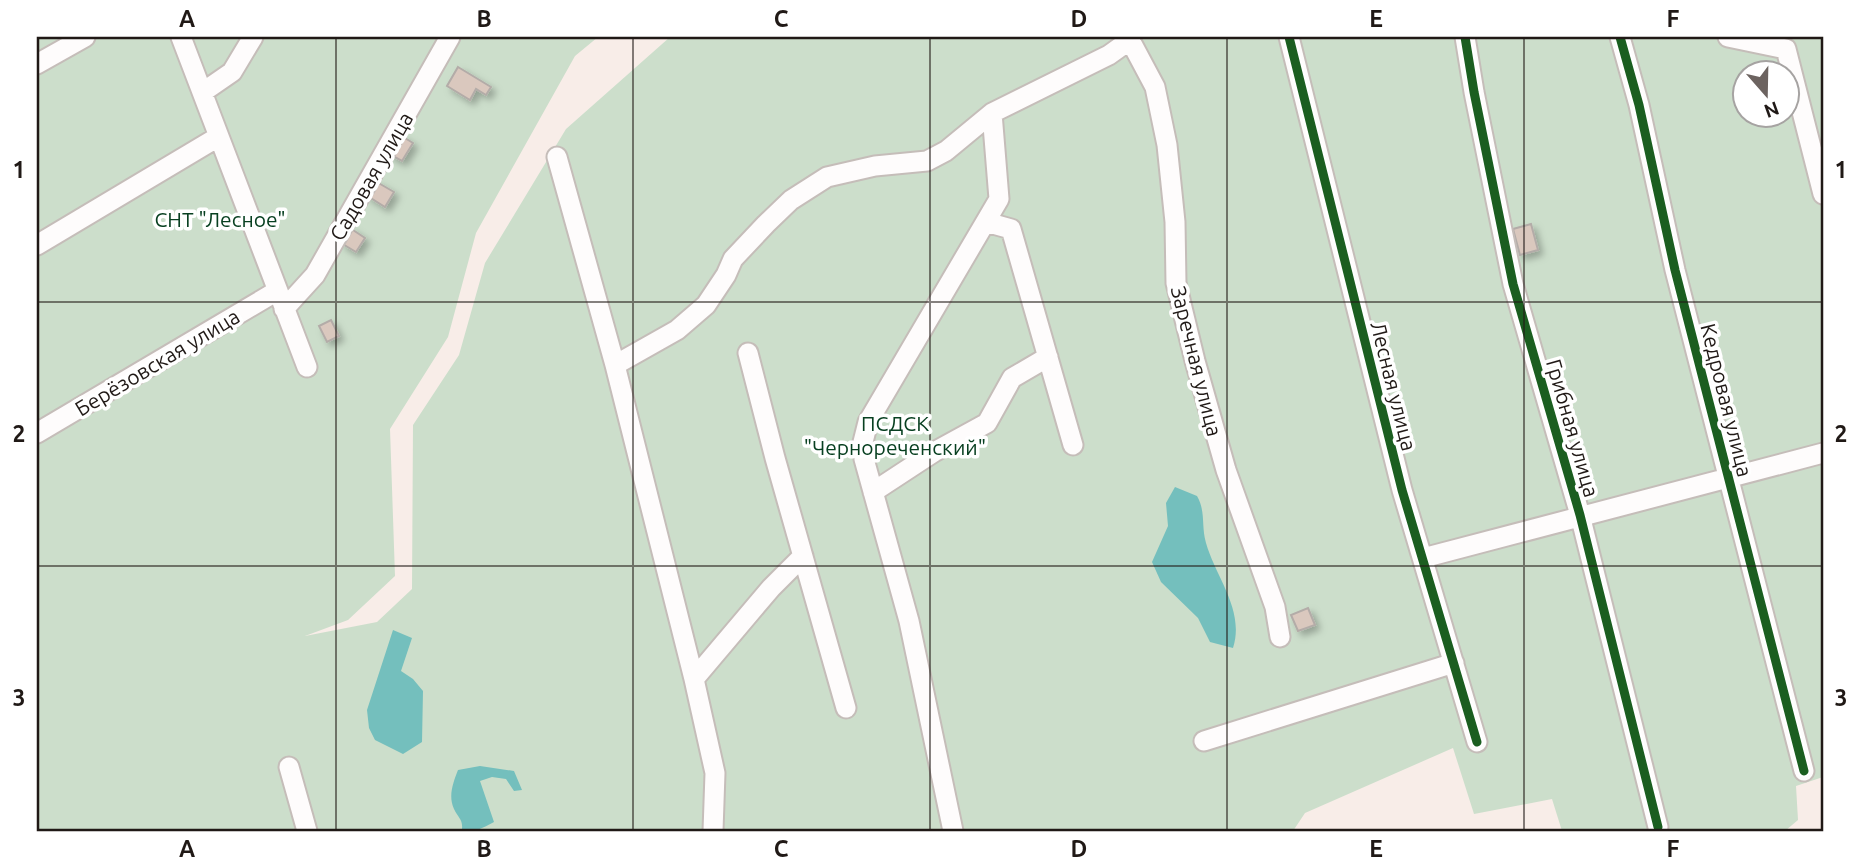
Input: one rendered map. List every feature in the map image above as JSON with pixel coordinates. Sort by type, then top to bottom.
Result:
[{"type":"street","points":[[37,64],[85,37]]},
{"type":"street","points":[[181,37],[307,367]]},
{"type":"street","points":[[203,92],[232,72],[253,37]]},
{"type":"street","name":"Садовая улица","points":[[280,300],[315,275],[450,37]]},
{"type":"street","name":"Лесная улица","points":[[1289,37],[1402,490],[1477,742]]},
{"type":"street","name":"Грибная улица","points":[[1465,37],[1513,284],[1580,516],[1658,827]]},
{"type":"street","name":"Кедровая улица","points":[[1620,37],[1639,105],[1675,270],[1804,771]]},
{"type":"street","points":[[1728,37],[1786,49],[1823,194]]},
{"type":"street","points":[[615,365],[677,330],[706,305],[733,259],[791,200],[827,177],[875,166],[927,161],[946,151],[992,113],[1109,55],[1130,38]]},
{"type":"street","name":"Заречная улица","points":[[1130,38],[1154,87],[1167,145],[1175,222],[1176,283],[1188,335],[1226,470],[1275,607],[1280,638]]},
{"type":"street","points":[[953,831],[909,621],[864,459],[863,442],[868,422],[999,199],[992,113]]},
{"type":"street","points":[[37,245],[218,136]]},
{"type":"street","points":[[557,157],[615,365],[694,679],[715,774],[713,831]]},
{"type":"street","points":[[986,222],[1011,229],[1073,445]]},
{"type":"street","name":"Берёзовская улица","points":[[37,433],[280,300]]},
{"type":"street","points":[[748,353],[846,708]]},
{"type":"street","points":[[873,492],[934,452],[987,423],[1012,378],[1048,357]]},
{"type":"street","points":[[1423,558],[1823,453]]},
{"type":"street","points":[[694,679],[771,588],[803,556]]},
{"type":"street","points":[[1204,741],[1454,663]]},
{"type":"street","points":[[289,767],[307,831]]},
{"type":"green space","points":[[37,37],[598,37],[575,56],[476,233],[448,337],[390,429],[395,576],[348,620],[305,636],[377,622],[412,589],[413,425],[459,355],[485,263],[566,129],[670,37],[1823,37],[1823,777],[1796,786],[1798,820],[1785,831],[1562,831],[1552,799],[1474,814],[1453,748],[1305,813],[1293,831],[37,831]]},
{"type":"water","points":[[1175,487],[1197,496],[1200,502],[1206,543],[1228,594],[1235,620],[1233,648],[1210,642],[1198,618],[1161,582],[1152,562],[1168,526],[1166,503]]},
{"type":"water","points":[[393,630],[412,638],[401,671],[413,679],[423,691],[422,742],[403,754],[375,740],[369,728],[367,710]]},
{"type":"water","points":[[480,766],[514,771],[522,790],[514,791],[506,779],[492,777],[480,781],[494,822],[471,831],[462,829],[452,804],[452,790],[458,770]]},
{"type":"building","points":[[458,67],[491,87],[486,95],[476,89],[470,100],[447,86]]},
{"type":"building","points":[[400,135],[413,143],[402,161],[389,154]]},
{"type":"building","points":[[375,181],[394,192],[385,207],[366,195]]},
{"type":"building","points":[[1531,224],[1538,250],[1520,255],[1513,229]]},
{"type":"building","points":[[350,228],[365,238],[356,252],[341,243]]},
{"type":"building","points":[[331,320],[339,336],[327,342],[319,326]]},
{"type":"building","points":[[1308,608],[1315,625],[1298,631],[1291,615]]},
{"type":"cycle path","points":[[1289,37],[1402,490],[1477,742]]},
{"type":"cycle path","points":[[1465,37],[1513,284],[1580,515],[1658,827]]},
{"type":"cycle path","points":[[1620,37],[1639,105],[1675,270],[1804,771]]},
{"type":"park label","name":"СНТ \"Лесное\"","points":[[220,219]]},
{"type":"park label","name":"ПСДСК \"Чернореченский\"","points":[[895,435]]}]
